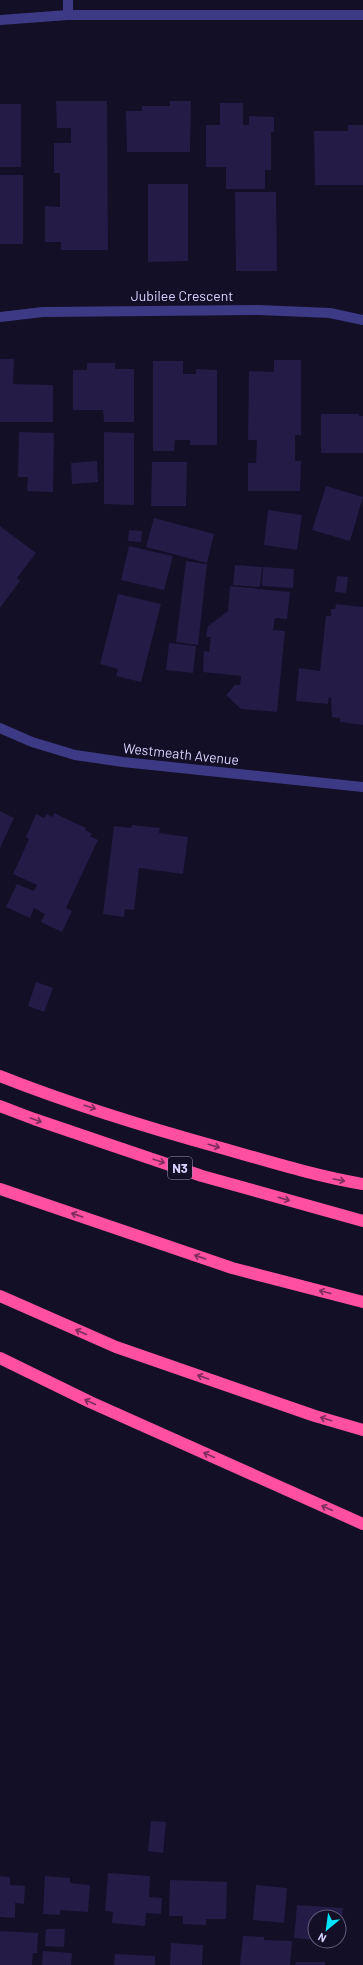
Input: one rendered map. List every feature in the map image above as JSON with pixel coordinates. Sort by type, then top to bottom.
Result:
[{"type":"highway","points":[[0,1076],[170,1133],[331,1179],[363,1184]]},
{"type":"highway","name":"N3","points":[[0,1106],[34,1120],[202,1176],[363,1221]]},
{"type":"highway","points":[[0,1189],[232,1268],[363,1302]]},
{"type":"highway","points":[[0,1296],[116,1347],[315,1416],[363,1430]]},
{"type":"highway","points":[[0,1358],[90,1402],[363,1524]]},
{"type":"street","points":[[68,0],[68,15]]},
{"type":"street","points":[[0,20],[68,15],[363,15]]},
{"type":"street","name":"Jubilee Crescent","points":[[0,317],[43,312],[258,310],[330,313],[363,320]]},
{"type":"street","name":"Westmeath Avenue","points":[[0,728],[32,742],[75,755],[123,762],[363,787]]},
{"type":"building","points":[[56,101],[107,101],[108,250],[61,250],[61,242],[45,242],[45,206],[60,207],[60,173],[54,173],[54,143],[71,143],[71,128],[57,128]]},
{"type":"building","points":[[170,101],[191,101],[190,152],[127,152],[126,111],[142,111],[142,106],[170,106]]},
{"type":"building","points":[[220,103],[243,103],[243,125],[249,125],[249,116],[274,117],[274,132],[271,132],[271,170],[265,170],[265,189],[226,189],[226,167],[206,167],[206,125],[220,125]]},
{"type":"building","points":[[0,104],[21,104],[21,167],[0,167]]},
{"type":"building","points":[[348,125],[363,125],[363,185],[315,185],[314,131],[348,131]]},
{"type":"building","points":[[0,175],[23,175],[23,244],[0,244]]},
{"type":"building","points":[[148,184],[188,184],[188,261],[148,262]]},
{"type":"building","points":[[235,192],[276,192],[277,271],[236,271]]},
{"type":"building","points":[[0,359],[14,359],[13,384],[53,385],[53,422],[0,422]]},
{"type":"building","points":[[274,360],[301,360],[301,435],[295,435],[295,461],[301,461],[300,491],[248,491],[248,463],[256,463],[257,440],[248,440],[249,371],[274,372]]},
{"type":"building","points":[[153,361],[183,361],[183,374],[196,374],[196,369],[217,370],[217,445],[190,445],[190,440],[175,440],[174,451],[153,451]]},
{"type":"building","points":[[87,363],[115,363],[115,369],[134,369],[134,422],[104,422],[103,410],[73,410],[73,370],[87,370]]},
{"type":"building","points":[[321,414],[359,414],[359,416],[363,416],[363,453],[321,453]]},
{"type":"building","points":[[19,432],[54,433],[53,492],[27,491],[28,477],[18,477]]},
{"type":"building","points":[[104,432],[134,433],[134,505],[104,504]]},
{"type":"building","points":[[97,461],[98,482],[72,484],[71,463]]},
{"type":"building","points":[[152,462],[187,462],[186,506],[151,506]]},
{"type":"building","points":[[326,486],[363,497],[350,541],[312,530]]},
{"type":"building","points":[[268,510],[302,515],[297,550],[264,545]]},
{"type":"building","points":[[154,518],[214,534],[207,563],[146,547]]},
{"type":"building","points":[[0,526],[36,553],[17,578],[20,581],[0,608]]},
{"type":"building","points":[[129,530],[142,531],[141,542],[128,541]]},
{"type":"building","points":[[129,546],[173,556],[164,590],[121,580]]},
{"type":"building","points":[[186,561],[207,564],[198,645],[176,642]]},
{"type":"building","points":[[235,565],[262,567],[260,587],[233,585]]},
{"type":"building","points":[[263,567],[294,569],[293,588],[262,586]]},
{"type":"building","points":[[337,576],[348,577],[346,593],[335,592]]},
{"type":"building","points":[[230,586],[290,592],[287,619],[275,618],[273,630],[285,631],[277,712],[241,709],[226,695],[235,685],[240,685],[241,676],[203,672],[204,651],[209,652],[211,637],[206,637],[208,626],[228,611]]},
{"type":"building","points":[[118,594],[161,604],[141,682],[116,676],[118,669],[100,664]]},
{"type":"building","points":[[336,604],[363,607],[363,725],[340,722],[340,718],[332,717],[331,698],[329,697],[328,704],[296,701],[299,668],[320,671],[326,616],[331,616],[331,609],[335,609]]},
{"type":"building","points":[[169,643],[196,646],[193,673],[166,670]]},
{"type":"building","points":[[0,811],[14,818],[0,848]]},
{"type":"building","points":[[54,813],[86,828],[85,830],[92,834],[90,836],[98,840],[66,908],[72,911],[62,932],[41,922],[45,914],[34,908],[30,918],[6,907],[17,884],[34,891],[37,885],[13,874],[29,839],[26,837],[36,814],[44,818],[47,814],[53,817]]},
{"type":"building","points":[[132,825],[160,828],[159,833],[188,837],[183,874],[139,868],[134,910],[125,909],[124,917],[103,914],[114,826],[131,828]]},
{"type":"building","points":[[36,982],[53,988],[44,1012],[28,1006]]},
{"type":"building","points":[[151,1821],[166,1822],[163,1853],[148,1851]]},
{"type":"building","points":[[108,1873],[150,1876],[149,1897],[162,1898],[161,1914],[146,1913],[145,1926],[112,1923],[113,1912],[105,1911]]},
{"type":"building","points":[[0,1876],[10,1877],[10,1885],[25,1886],[24,1904],[15,1903],[15,1918],[0,1917]]},
{"type":"building","points":[[45,1876],[70,1878],[70,1883],[90,1885],[88,1912],[60,1910],[60,1915],[43,1914]]},
{"type":"building","points":[[170,1880],[227,1882],[226,1919],[206,1919],[206,1925],[183,1924],[183,1916],[169,1916]]},
{"type":"building","points":[[256,1885],[287,1888],[284,1923],[253,1920]]},
{"type":"building","points":[[297,1905],[343,1908],[307,1909],[307,1939],[294,1938]]},
{"type":"building","points":[[46,1929],[65,1929],[64,1947],[45,1946]]},
{"type":"building","points":[[0,1931],[38,1933],[37,1953],[33,1953],[32,1965],[0,1965]]},
{"type":"building","points":[[243,1936],[264,1937],[264,1940],[292,1941],[290,1965],[240,1965]]},
{"type":"building","points":[[171,1943],[203,1945],[202,1965],[170,1965]]},
{"type":"building","points":[[43,1951],[72,1953],[71,1965],[42,1965]]},
{"type":"building","points":[[115,1954],[155,1956],[155,1965],[114,1965]]},
{"type":"building","points":[[296,1962],[325,1962],[325,1965],[295,1965]]}]
